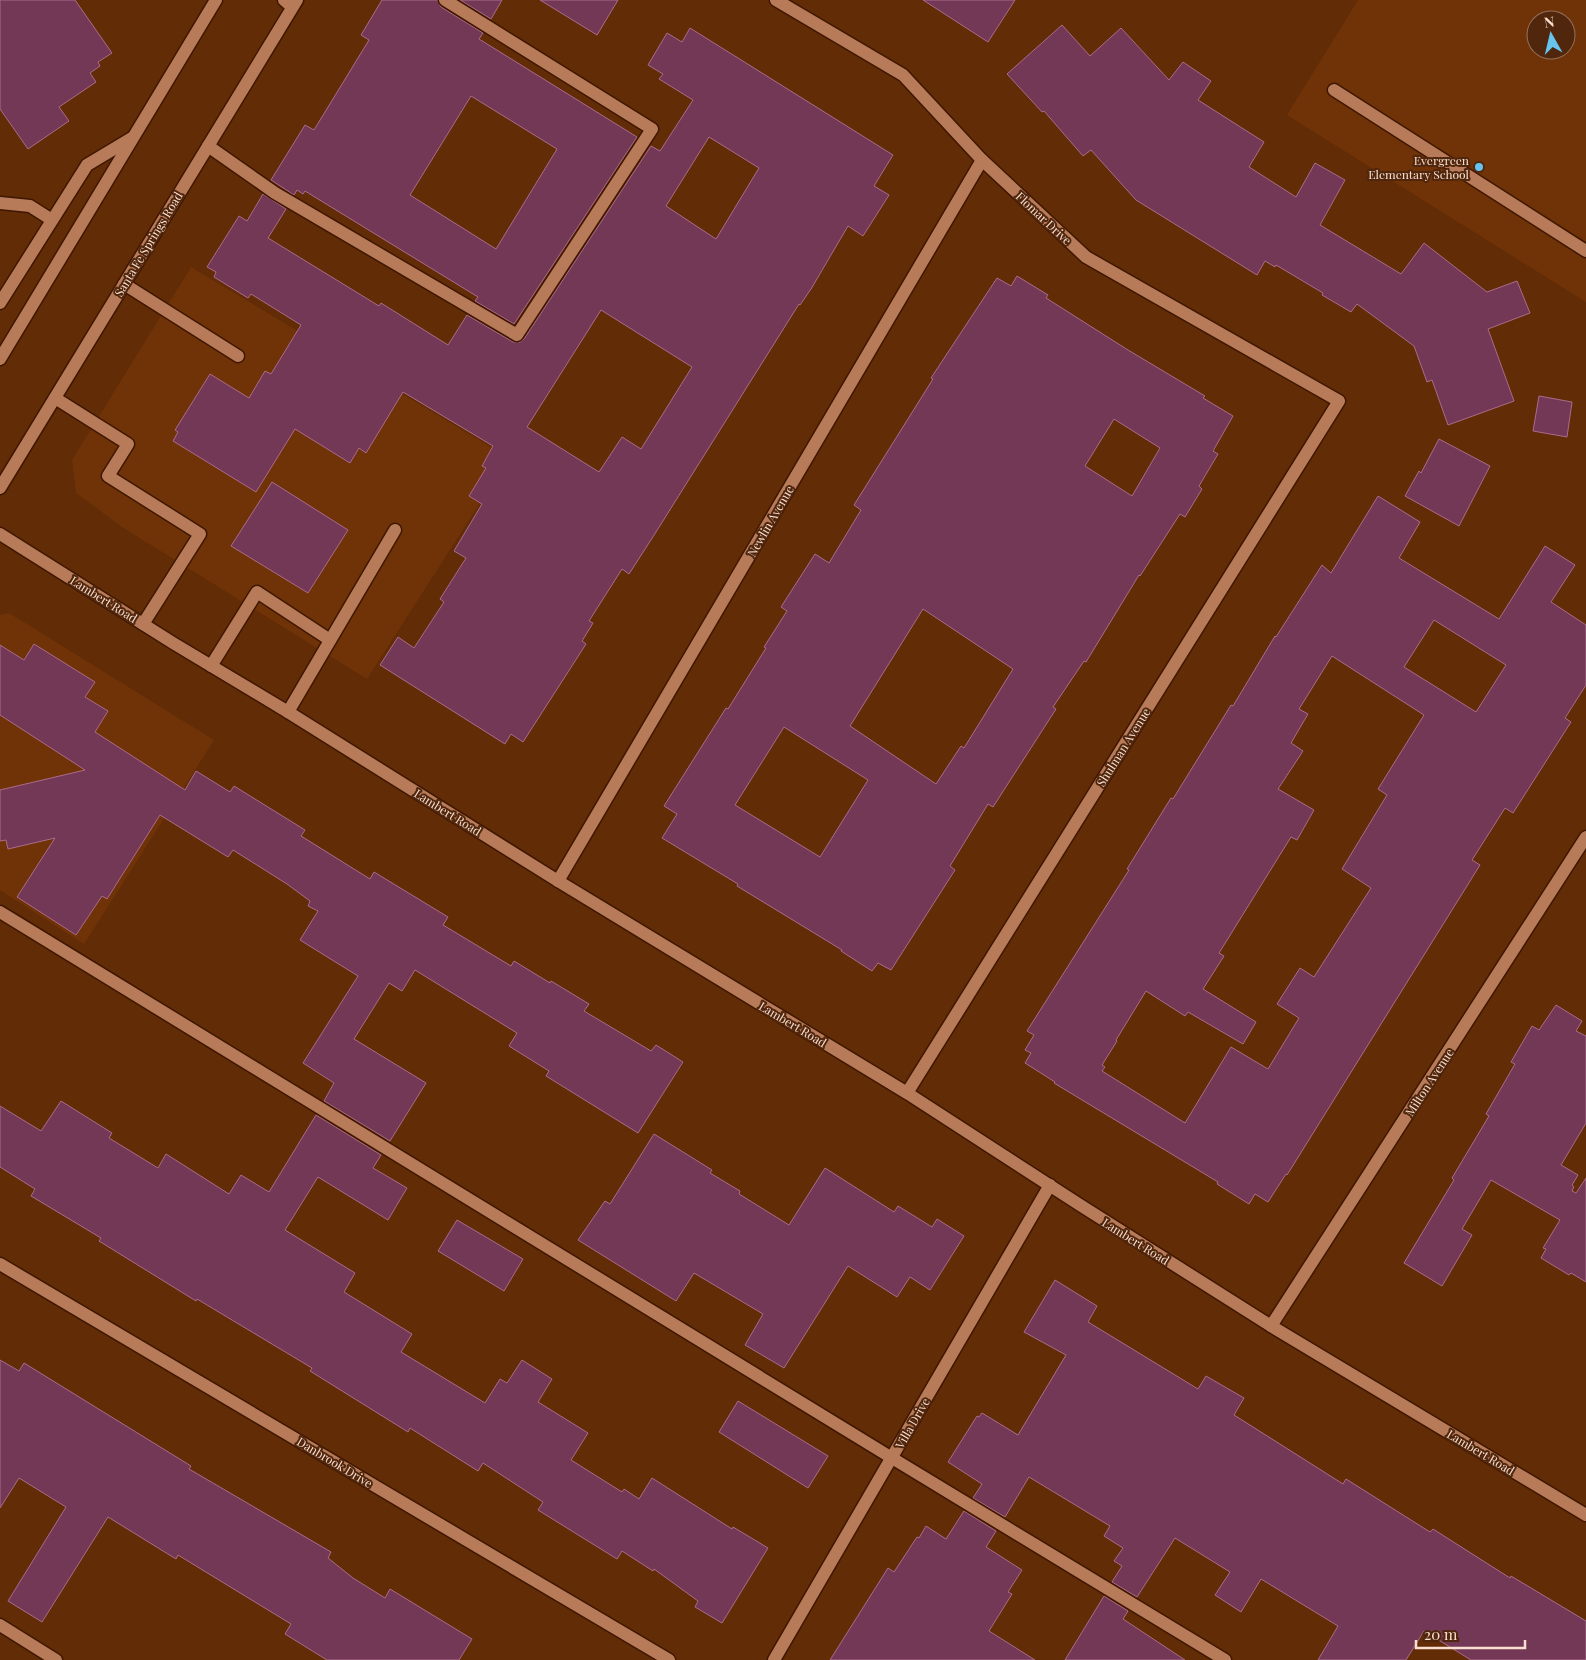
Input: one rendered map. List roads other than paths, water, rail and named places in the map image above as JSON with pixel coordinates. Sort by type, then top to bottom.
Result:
[{"type":"street","points":[[0,359],[216,0]]},
{"type":"street","points":[[208,146],[275,193],[517,336],[652,129],[444,0]]},
{"type":"street","name":"Flomar Drive","points":[[776,0],[904,75],[982,160],[1086,257],[1339,401]]},
{"type":"street","name":"Santa Fe Springs Road","points":[[0,488],[208,146],[291,2]]},
{"type":"street","points":[[1334,90],[1586,251]]},
{"type":"street","points":[[0,303],[87,165],[134,137]]},
{"type":"street","name":"Newlin Avenue","points":[[558,881],[982,160]]},
{"type":"street","points":[[0,203],[30,206],[52,220]]},
{"type":"street","points":[[124,284],[238,356]]},
{"type":"street","points":[[55,398],[128,444],[108,476],[200,534],[143,624]]},
{"type":"street","name":"Shulman Avenue","points":[[907,1093],[1339,401]]},
{"type":"street","points":[[288,712],[395,530]]},
{"type":"street","name":"Lambert Road","points":[[0,534],[558,881],[907,1093],[1272,1326],[1586,1515]]},
{"type":"street","points":[[212,666],[257,592],[330,640]]},
{"type":"street","name":"Milton Avenue","points":[[1272,1326],[1582,851],[1586,837]]},
{"type":"street","points":[[0,912],[1225,1660]]},
{"type":"street","name":"Villa Drive","points":[[774,1660],[1050,1185]]},
{"type":"street","name":"Danbrook Drive","points":[[0,1264],[669,1660]]},
{"type":"street","points":[[0,1626],[56,1660]]},
{"type":"place","name":"Evergreen Elementary School","points":[[1479,167]]}]
